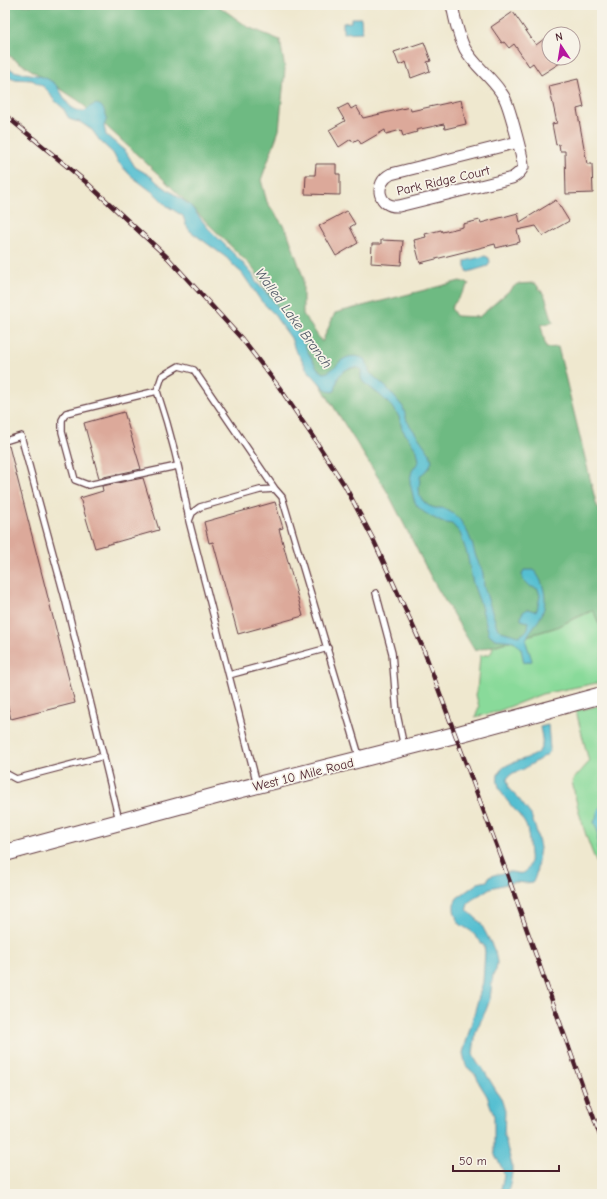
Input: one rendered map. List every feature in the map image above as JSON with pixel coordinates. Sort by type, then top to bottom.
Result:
[{"type":"main road","name":"West 10 Mile Road","points":[[5,853],[257,785],[404,748],[602,695]]},
{"type":"street","name":"Park Ridge Court","points":[[452,5],[458,30],[465,48],[476,65],[495,84],[505,99],[518,142],[523,162],[522,167],[520,172],[512,178],[399,206],[388,205],[382,197],[380,184],[386,176],[518,142]]},
{"type":"lane","points":[[257,785],[189,521],[164,411],[156,391],[162,376],[180,366],[194,370],[282,497],[360,759]]},
{"type":"lane","points":[[156,391],[66,413],[62,420],[62,432],[75,480],[88,485],[177,466]]},
{"type":"lane","points":[[5,441],[21,436],[65,598],[119,822]]},
{"type":"lane","points":[[189,521],[192,513],[200,507],[260,490],[275,489]]},
{"type":"lane","points":[[376,593],[392,653],[397,714],[404,748]]},
{"type":"lane","points":[[229,674],[328,648]]},
{"type":"lane","points":[[5,773],[16,779],[104,756]]},
{"type":"green space","points":[[5,5],[217,5],[248,27],[280,40],[285,69],[279,130],[261,180],[267,202],[287,231],[303,277],[303,314],[322,342],[335,313],[460,281],[469,284],[451,308],[456,316],[479,317],[517,284],[535,283],[545,296],[553,322],[541,325],[546,348],[558,347],[596,503],[602,517],[602,631],[593,610],[554,628],[475,651],[433,581],[388,493],[330,401],[254,269],[157,173],[79,101],[5,53]]},
{"type":"green space","points":[[594,610],[602,631],[602,682],[542,694],[496,712],[475,717],[479,707],[476,695],[480,656],[491,653],[493,646],[554,628]]},
{"type":"green space","points":[[602,705],[602,875],[584,829],[572,781],[589,762],[576,711]]},
{"type":"water","points":[[351,18],[361,18],[362,32],[343,33],[343,23],[351,22]]},
{"type":"water","points":[[5,66],[15,71],[41,76],[48,79],[58,87],[66,101],[73,108],[85,111],[89,107],[96,104],[101,106],[104,109],[107,118],[104,126],[106,135],[126,152],[135,167],[152,177],[158,183],[190,205],[208,228],[241,261],[253,275],[256,282],[295,327],[318,369],[324,373],[328,372],[343,359],[350,356],[366,360],[370,373],[387,388],[403,407],[407,421],[430,454],[432,461],[429,468],[421,475],[420,478],[420,497],[429,506],[443,508],[454,514],[460,520],[468,533],[483,573],[484,587],[497,627],[501,631],[519,636],[523,634],[528,627],[528,622],[521,620],[522,614],[528,609],[534,611],[537,610],[540,596],[538,589],[529,586],[523,580],[522,574],[524,570],[534,570],[538,575],[543,587],[545,599],[543,612],[526,639],[532,661],[524,663],[521,649],[515,642],[495,639],[489,634],[473,584],[467,554],[460,533],[452,524],[441,522],[425,513],[417,506],[414,500],[410,479],[412,471],[419,461],[417,451],[402,429],[399,417],[395,410],[381,396],[363,382],[361,378],[361,369],[351,368],[342,373],[338,378],[335,391],[331,392],[324,388],[306,368],[295,350],[291,338],[275,315],[261,301],[242,273],[227,258],[190,231],[183,216],[167,206],[155,194],[130,175],[118,162],[113,153],[100,141],[92,130],[80,122],[69,119],[63,108],[53,99],[44,87],[32,80],[15,79],[5,75]]},
{"type":"water","points":[[485,256],[489,258],[490,262],[488,266],[468,272],[465,267],[465,261]]},
{"type":"water","points":[[548,725],[550,749],[548,754],[522,770],[513,773],[507,779],[509,789],[531,815],[536,830],[540,848],[534,880],[526,883],[514,882],[490,888],[470,901],[467,907],[468,911],[480,922],[495,952],[497,962],[496,970],[493,975],[490,999],[476,1031],[473,1053],[478,1064],[483,1069],[501,1098],[505,1111],[504,1136],[512,1165],[512,1173],[508,1194],[500,1194],[504,1175],[494,1151],[494,1116],[487,1096],[476,1075],[466,1066],[463,1053],[483,982],[485,952],[484,946],[480,941],[471,931],[461,925],[457,920],[454,904],[457,898],[478,883],[487,881],[489,877],[496,874],[510,872],[521,873],[528,869],[530,857],[527,828],[500,789],[498,775],[501,770],[507,766],[535,754],[539,750],[542,745],[540,727]]},
{"type":"water","points":[[602,805],[602,854],[597,849],[598,832],[594,822],[598,810]]},
{"type":"building","points":[[513,12],[536,45],[541,41],[541,66],[555,66],[541,75],[533,63],[529,66],[514,44],[509,48],[504,42],[502,43],[491,27]]},
{"type":"building","points":[[424,42],[431,61],[427,62],[430,71],[411,78],[406,62],[399,65],[394,52]]},
{"type":"building","points":[[578,79],[584,107],[577,109],[587,164],[592,164],[593,193],[566,194],[565,151],[560,151],[559,144],[556,145],[552,124],[557,123],[549,86]]},
{"type":"building","points":[[461,100],[466,124],[445,129],[444,124],[416,130],[417,132],[403,136],[401,130],[386,134],[385,130],[361,144],[358,139],[353,142],[351,139],[339,147],[329,130],[345,121],[338,109],[348,104],[351,109],[356,106],[363,118],[410,107],[411,111]]},
{"type":"building","points":[[316,164],[336,164],[336,174],[340,174],[340,195],[305,194],[306,175],[315,175]]},
{"type":"building","points":[[556,200],[569,221],[543,236],[536,226],[517,230],[520,242],[496,248],[495,244],[420,263],[414,240],[426,237],[425,234],[441,230],[442,232],[463,227],[463,224],[480,220],[481,223],[518,213],[520,222]]},
{"type":"building","points":[[347,211],[355,224],[350,227],[358,243],[336,256],[319,226]]},
{"type":"building","points":[[381,240],[403,241],[401,265],[371,263],[372,244],[381,244]]},
{"type":"building","points":[[124,412],[141,469],[99,478],[84,423]]},
{"type":"building","points":[[5,446],[9,446],[75,703],[11,719],[5,696]]},
{"type":"building","points":[[143,478],[159,530],[95,548],[80,498],[103,491],[102,486]]},
{"type":"building","points":[[275,502],[283,528],[279,529],[303,616],[238,634],[213,542],[209,543],[204,522]]},
{"type":"railway","points":[[5,115],[86,182],[168,258],[242,339],[279,387],[345,486],[373,539],[423,648],[506,871],[602,1141]]},
{"type":"water label","name":"Walled Lake Branch","points":[[294,318]]}]
